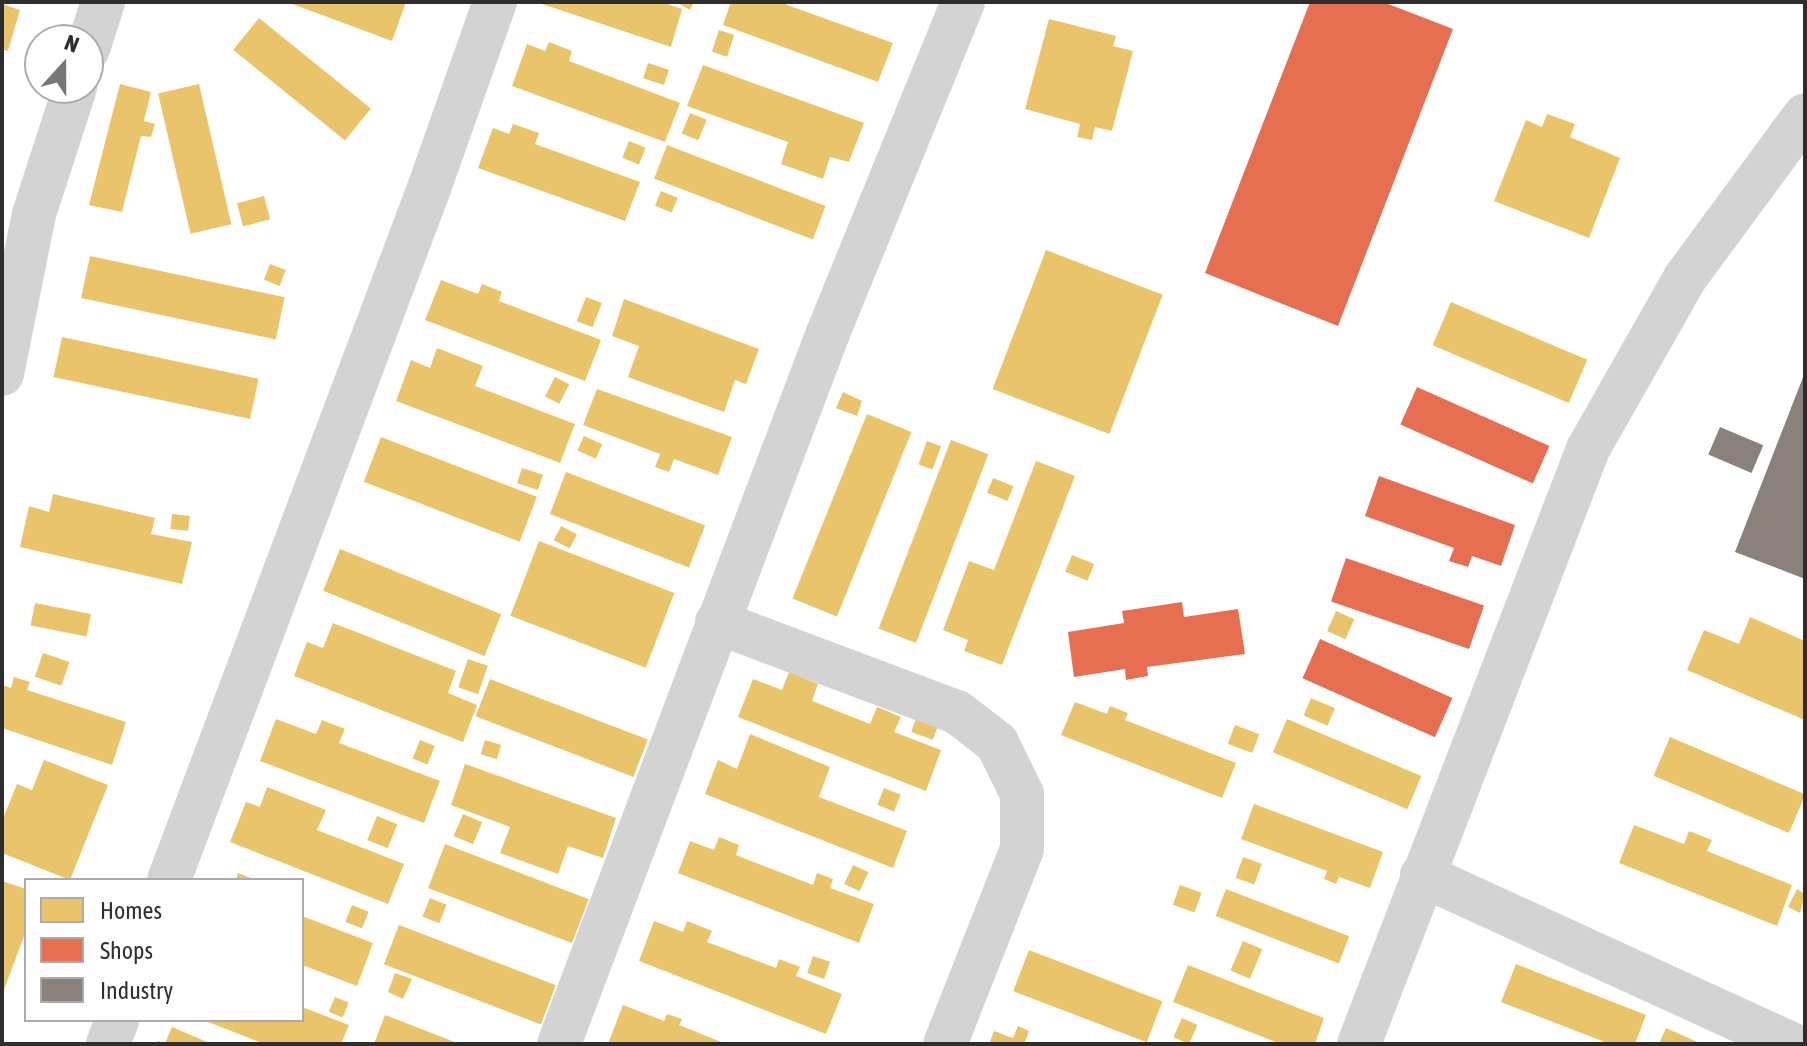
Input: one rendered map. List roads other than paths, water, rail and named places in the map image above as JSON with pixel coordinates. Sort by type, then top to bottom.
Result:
[{"type":"street","points":[[96,24],[103,2]]},
{"type":"street","points":[[170,878],[423,205],[495,2]]},
{"type":"street","points":[[559,1044],[828,333],[963,2]]},
{"type":"street","points":[[2,374],[34,214],[70,104]]},
{"type":"street","points":[[1359,1044],[1588,449],[1685,278],[1805,115]]},
{"type":"street","points":[[717,622],[957,712],[997,743],[1022,794],[1022,849],[945,1044]]},
{"type":"street","points":[[1422,875],[1791,1044]]},
{"type":"street","points":[[108,1044],[116,1022]]}]
